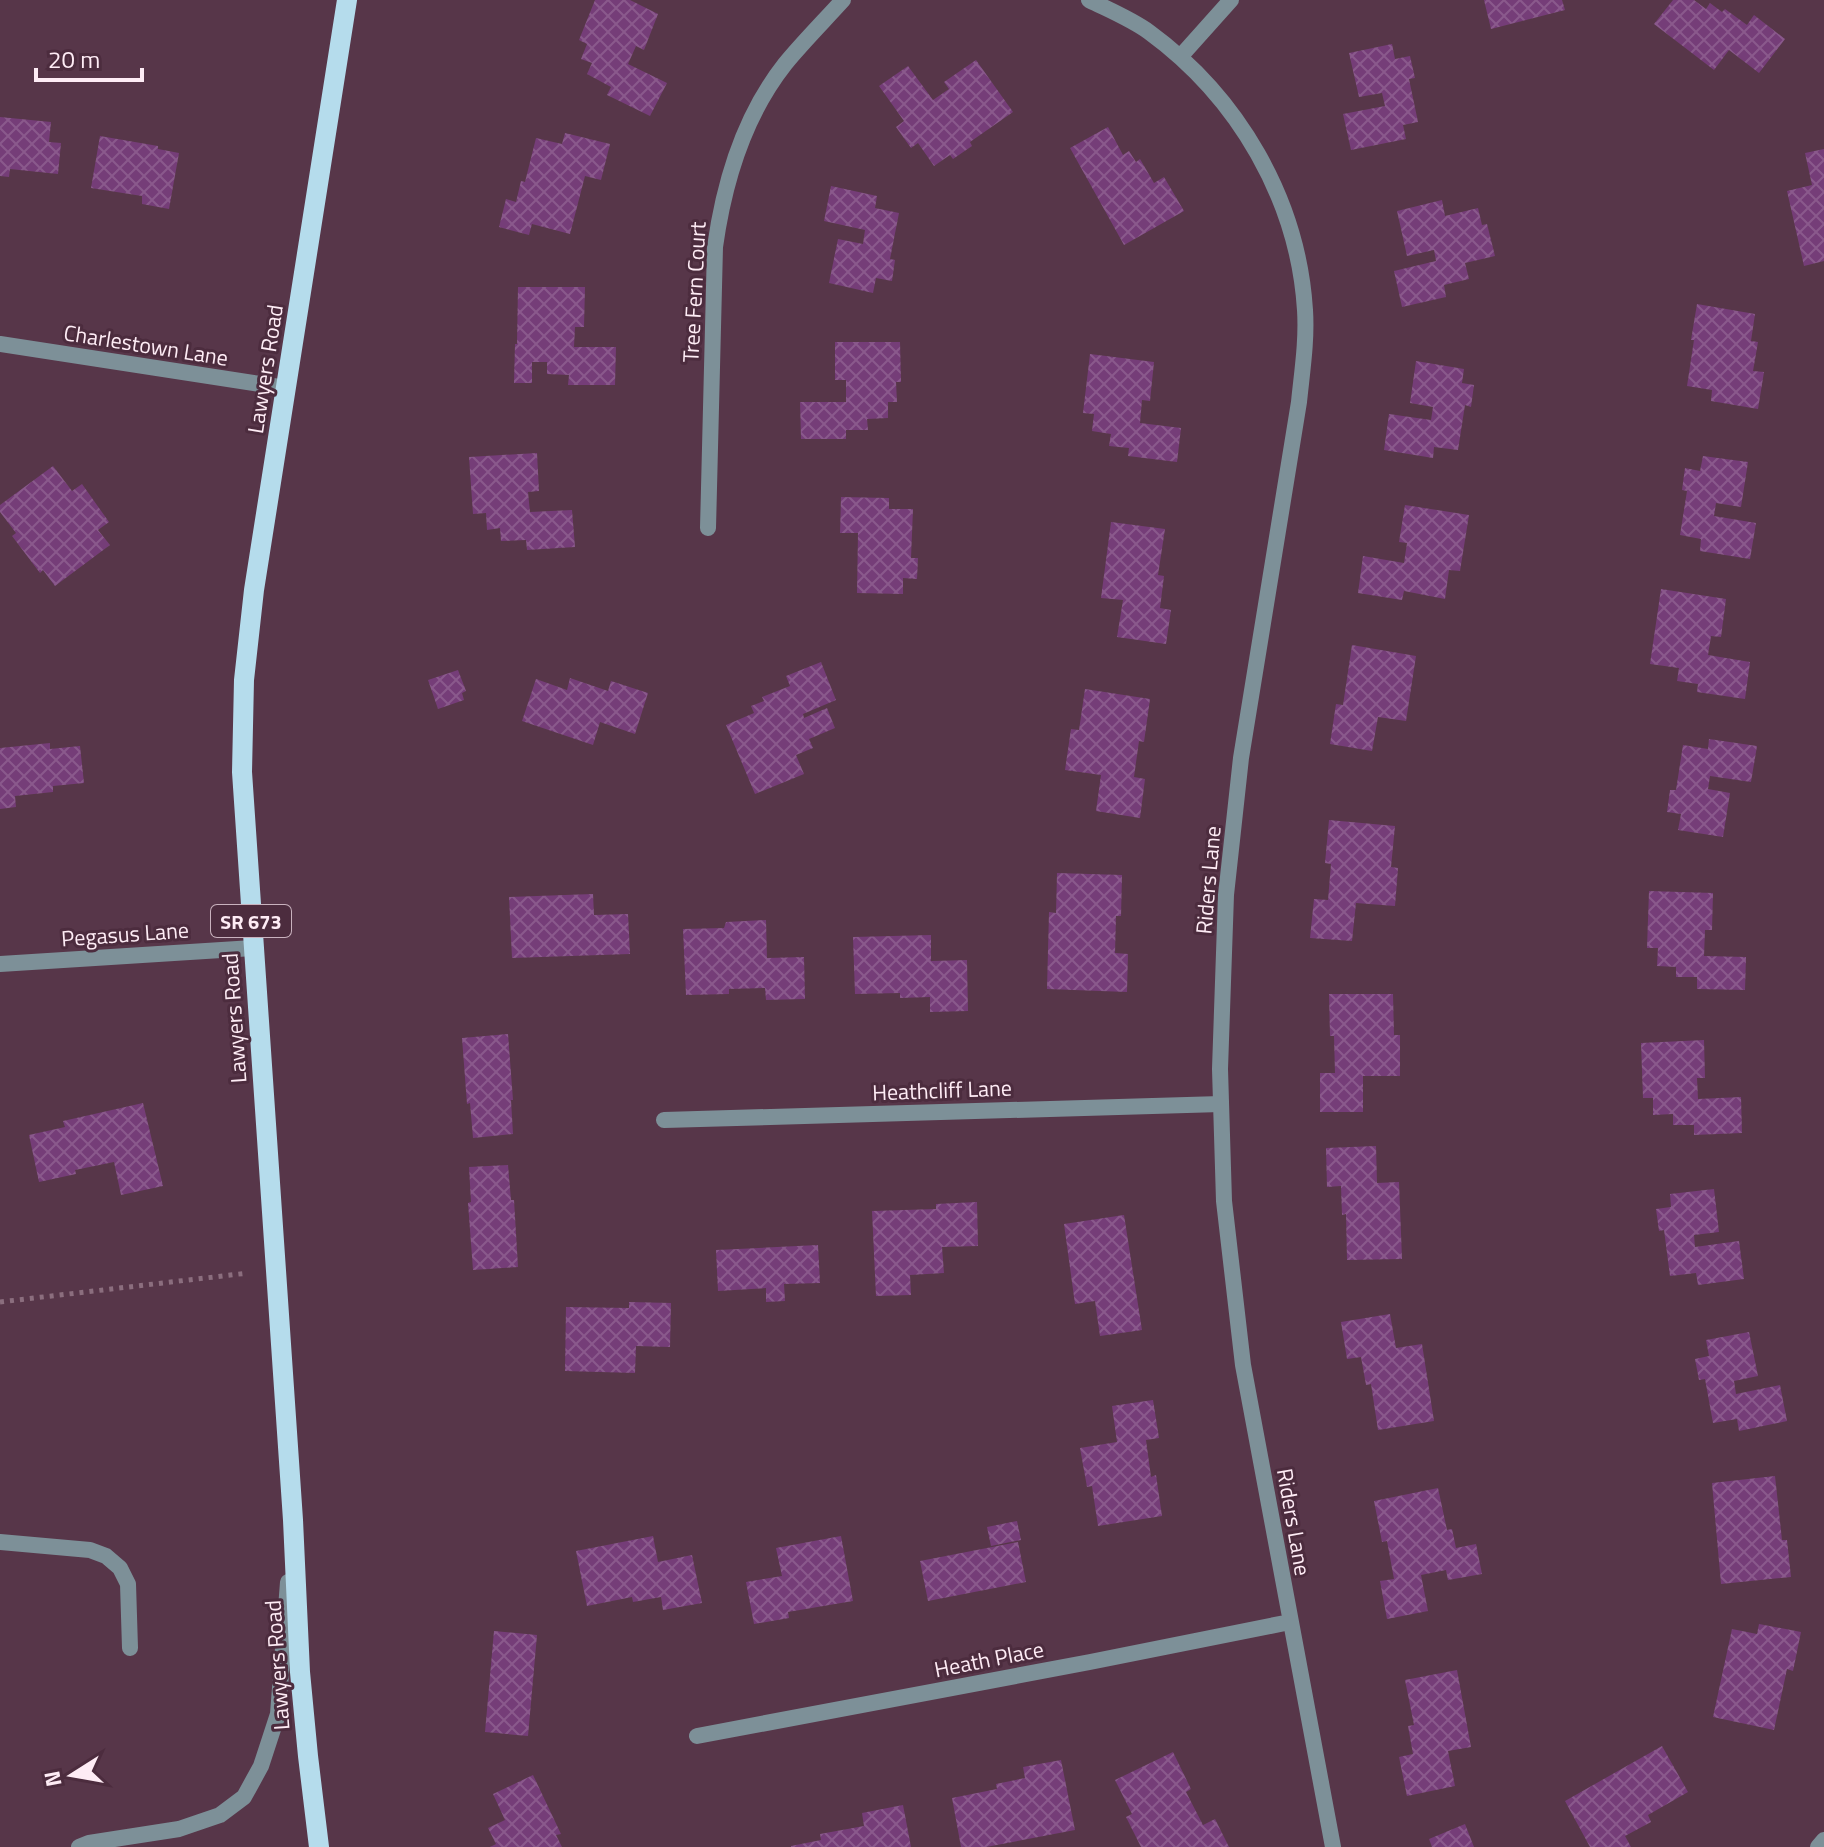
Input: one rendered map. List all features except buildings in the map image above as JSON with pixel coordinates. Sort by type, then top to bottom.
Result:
[{"type":"main road","name":"Lawyers Road","points":[[319,1847],[300,1672],[293,1520],[242,772],[244,680],[254,590],[347,0]]},
{"type":"street","name":"Tree Fern Court","points":[[708,528],[715,247],[719,216],[733,162],[755,110],[784,66],[843,0]]},
{"type":"street","name":"Riders Lane","points":[[1089,0],[1147,30],[1180,57],[1212,87],[1243,129],[1281,199],[1297,257],[1305,311],[1299,402],[1241,758],[1226,895],[1220,1069],[1224,1201],[1243,1365],[1333,1847]]},
{"type":"street","points":[[1180,57],[1231,0]]},
{"type":"street","name":"Charlestown Lane","points":[[0,344],[286,388]]},
{"type":"street","name":"Pegasus Lane","points":[[0,964],[253,948]]},
{"type":"street","name":"Heathcliff Lane","points":[[664,1120],[1221,1104]]},
{"type":"street","points":[[79,1847],[179,1829],[220,1815],[244,1797],[261,1766],[278,1714],[293,1520]]},
{"type":"street","points":[[0,1542],[90,1550],[106,1556],[120,1568],[128,1584],[130,1648]]},
{"type":"street","name":"Heath Place","points":[[697,1736],[1290,1622]]},
{"type":"street","points":[[1818,1847],[1824,1840]]},
{"type":"path","points":[[0,1302],[248,1273]]}]
